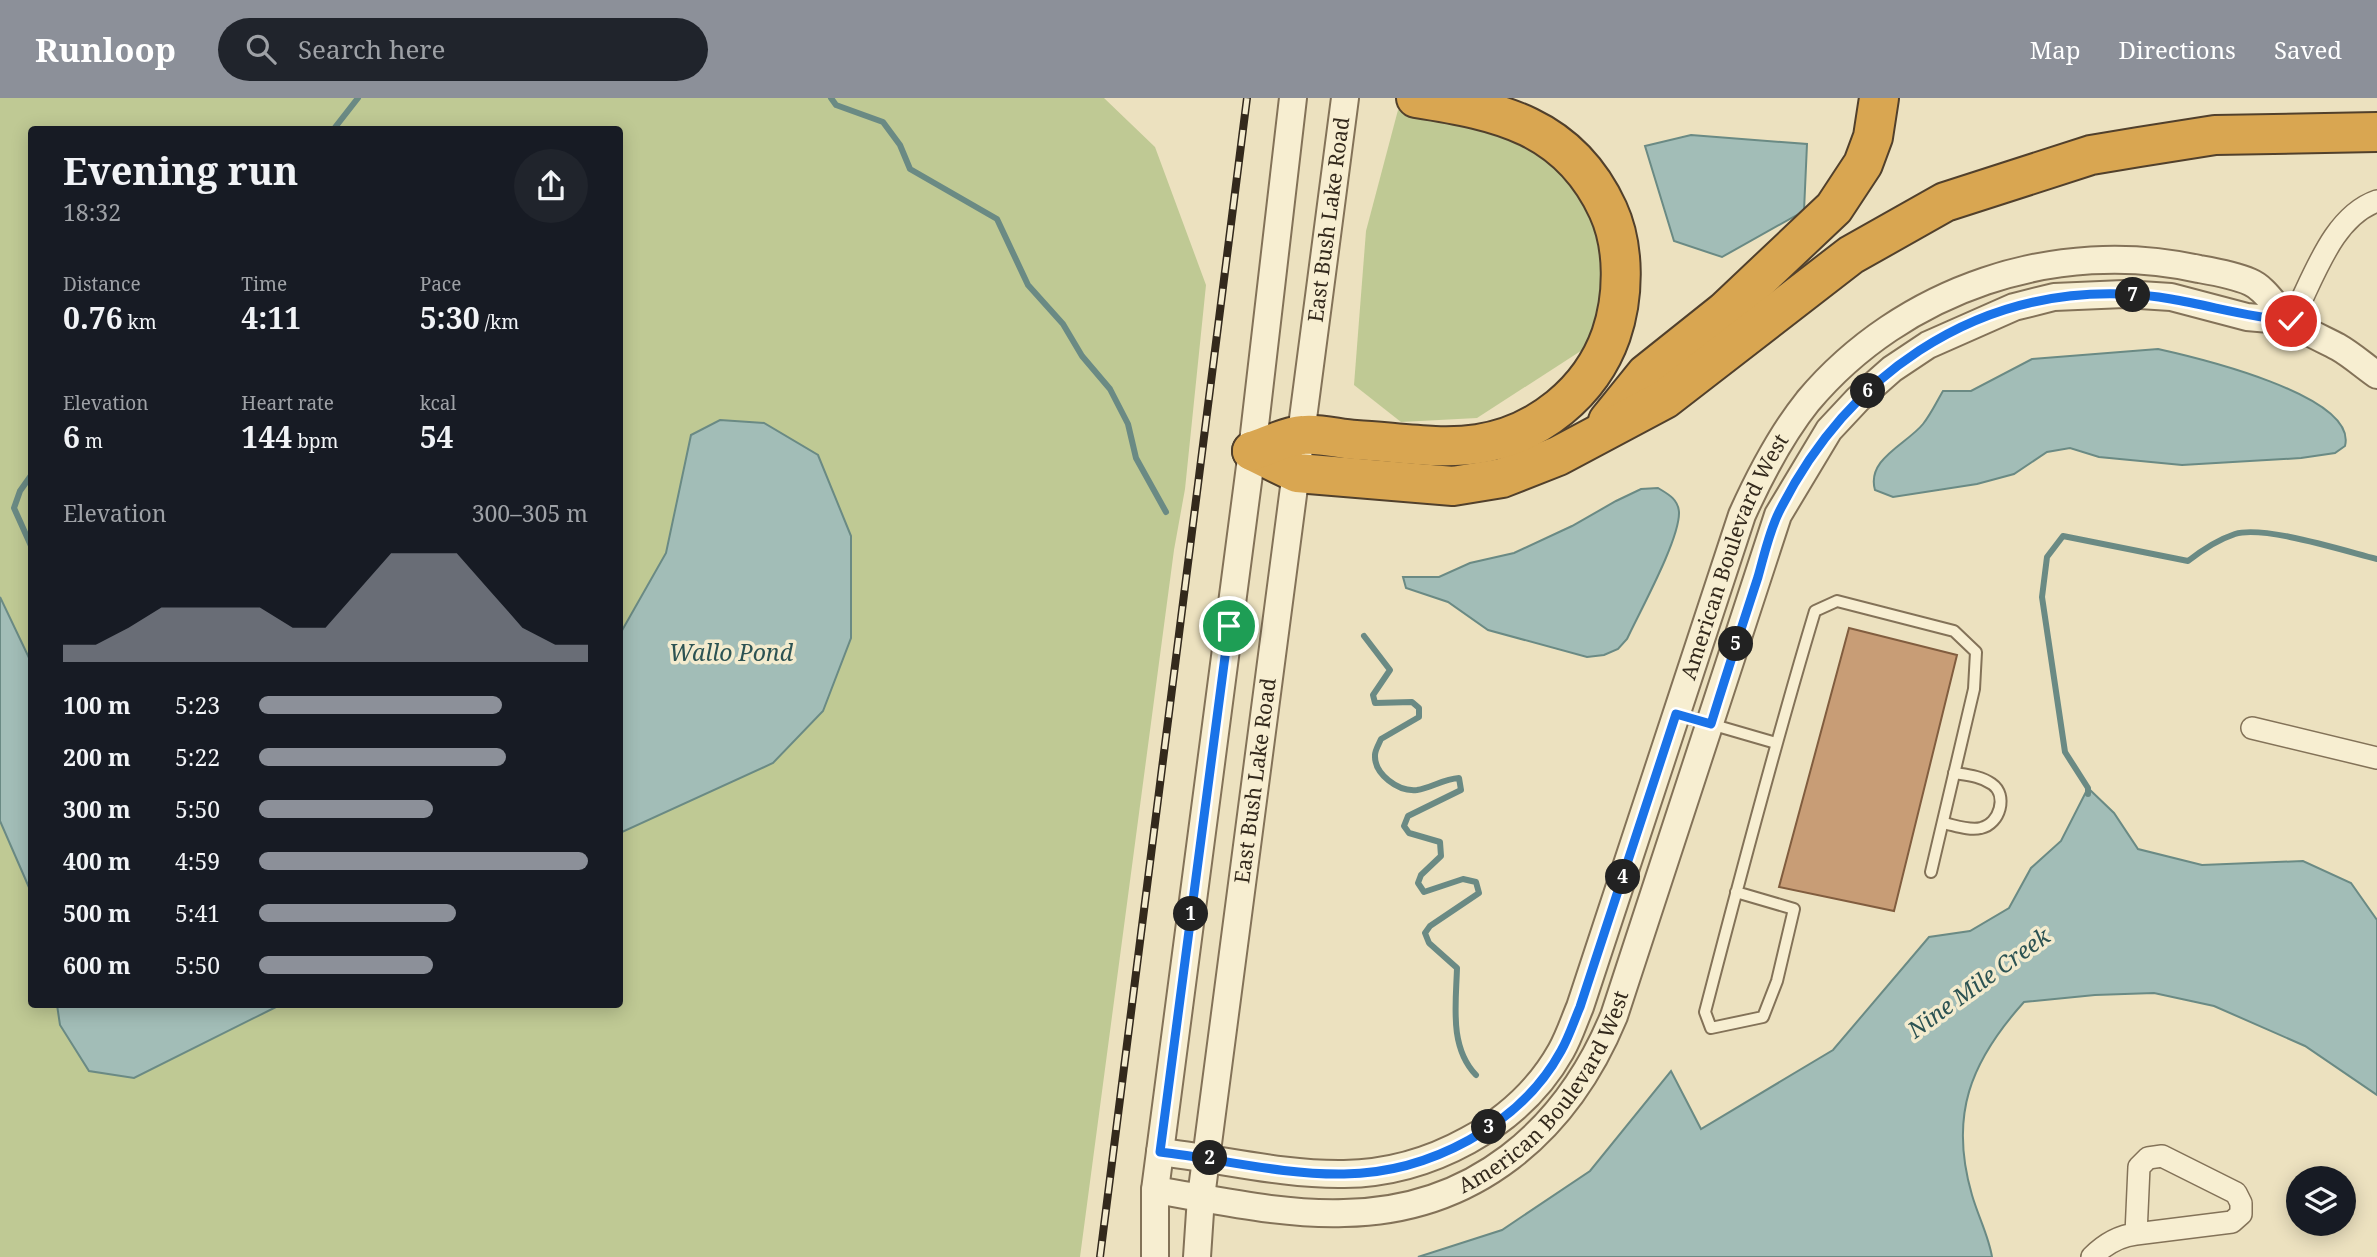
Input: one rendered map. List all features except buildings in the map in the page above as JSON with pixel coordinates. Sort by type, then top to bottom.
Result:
[{"type":"highway","points":[[1252,451],[1302,435],[1457,446],[1501,439],[1542,420],[1581,389],[1604,354],[1616,322],[1620,283],[1619,249],[1609,213],[1597,188],[1575,162],[1550,139],[1519,120],[1482,108],[1416,98]]},
{"type":"highway","points":[[1600,431],[1646,374],[1725,311],[1834,208],[1863,164],[1873,137],[1879,98]]},
{"type":"highway","points":[[1252,451],[1297,473],[1453,486],[1502,478],[1530,468],[1665,399],[1851,255],[1945,202],[2091,155],[2138,147],[2216,135],[2377,132]]},
{"type":"street","points":[[1155,1257],[1155,1190],[1252,451],[1292,107]]},
{"type":"street","name":"East Bush Lake Road","points":[[1197,1257],[1201,1197],[1343,109]]},
{"type":"street","points":[[2291,321],[2336,230],[2365,205],[2377,201]]},
{"type":"street","name":"American Boulevard West","points":[[1160,1152],[1306,1172],[1345,1174],[1383,1171],[1457,1147],[1498,1121],[1539,1083],[1561,1051],[1580,1007],[1742,515],[1782,437],[1809,401],[1840,368],[1873,339],[1910,314],[1993,278],[2036,266],[2122,259],[2161,260],[2253,283],[2291,321],[2342,349],[2377,375]]},
{"type":"street","name":"American Boulevard West","points":[[1155,1190],[1299,1211],[1345,1213],[1389,1209],[1430,1199],[1470,1182],[1509,1159],[1541,1132],[1573,1096],[1597,1057],[1614,1016],[1778,515],[1829,430],[1892,369],[1928,345],[1972,323],[2014,307],[2054,297],[2124,294],[2171,297],[2247,317],[2291,321]]},
{"type":"street","points":[[2252,728],[2377,758]]},
{"type":"street","points":[[2092,1257],[2103,1246],[2122,1236],[2232,1222],[2241,1214],[2241,1203],[2236,1193],[2162,1156],[2148,1158],[2140,1167],[2136,1234]]},
{"type":"lane","points":[[1736,892],[1794,909],[1777,981],[1763,1017],[1711,1028],[1706,1012],[1736,892],[1776,743],[1815,611],[1837,601],[1954,631],[1976,652],[1974,689],[1931,872]]},
{"type":"lane","points":[[1676,714],[1776,743]]},
{"type":"lane","points":[[1943,823],[1982,828],[1994,821],[2000,811],[2000,799],[1995,786],[1982,778],[1954,773]]},
{"type":"green space","points":[[0,98],[1104,98],[1155,147],[1206,285],[1185,489],[1174,550],[1080,1257],[0,1257],[0,821],[28,885],[28,1008],[57,1008],[60,1025],[134,1078],[274,1008],[623,1008],[623,832],[773,763],[823,711],[851,638],[851,536],[691,435],[666,553],[623,629],[623,126],[28,126],[28,656],[0,596]]},
{"type":"green space","points":[[1398,110],[1488,121],[1579,183],[1608,272],[1590,345],[1477,418],[1401,422],[1354,385],[1366,231]]},
{"type":"water","points":[[1691,135],[1807,144],[1804,211],[1722,257],[1674,241],[1645,146]]},
{"type":"water","points":[[2158,349],[2236,370],[2301,395],[2326,410],[2342,428],[2345,446],[2335,453],[2301,458],[2182,465],[2099,457],[2070,448],[2047,452],[2014,474],[1977,484],[1893,497],[1875,490],[1876,469],[1923,424],[1943,391],[1971,391],[2032,359]]},
{"type":"water","name":"Wallo Pond","points":[[720,420],[764,423],[818,455],[851,536],[851,638],[823,711],[773,763],[623,832],[623,629],[666,553],[691,435]]},
{"type":"water","points":[[1658,488],[1672,497],[1677,504],[1678,524],[1658,575],[1627,639],[1618,649],[1604,655],[1587,657],[1488,630],[1448,602],[1406,588],[1403,577],[1439,577],[1470,563],[1514,553],[1641,489]]},
{"type":"water","points":[[0,597],[28,656],[28,885],[0,821]]},
{"type":"water","points":[[2088,788],[2114,813],[2138,849],[2202,865],[2303,861],[2351,883],[2377,920],[2377,1095],[2305,1046],[2214,1006],[2154,993],[2024,1002],[1990,1046],[1969,1091],[1964,1115],[1965,1166],[1992,1257],[1418,1257],[1502,1230],[1590,1171],[1671,1071],[1701,1129],[1833,1050],[1929,937],[1970,931],[2009,908],[2031,868],[2061,841]]},
{"type":"water","points":[[58,1008],[274,1008],[134,1078],[89,1071],[60,1025]]},
{"type":"waterway","points":[[336,126],[358,98]]},
{"type":"waterway","points":[[831,98],[836,105],[883,122],[900,145],[910,169],[997,219],[1028,285],[1063,324],[1082,356],[1110,389],[1128,424],[1136,458],[1166,512]]},
{"type":"waterway","points":[[28,480],[20,491],[14,508],[28,539]]},
{"type":"waterway","name":"Nine Mile Creek","points":[[2088,794],[2088,788],[2065,752],[2042,597],[2047,557],[2063,536],[2188,561],[2222,539],[2235,534],[2265,533],[2305,540],[2377,559]]},
{"type":"waterway","points":[[1364,636],[1390,670],[1373,695],[1375,703],[1412,702],[1419,708],[1419,717],[1381,739],[1375,755],[1378,769],[1395,785],[1410,790],[1459,778],[1461,790],[1408,816],[1404,826],[1409,833],[1440,842],[1441,856],[1421,875],[1418,883],[1424,892],[1463,879],[1476,882],[1479,893],[1430,926],[1425,933],[1429,943],[1457,968],[1455,1010],[1458,1038],[1467,1064],[1476,1075]]},
{"type":"railway","points":[[1100,1257],[1247,98]]},
{"type":"route","points":[[1229,626],[1160,1152],[1306,1172],[1345,1174],[1383,1171],[1418,1162],[1457,1147],[1498,1121],[1539,1083],[1561,1051],[1580,1007],[1676,714],[1711,724],[1778,515],[1829,430],[1858,399],[1892,369],[1928,345],[1972,323],[2014,307],[2054,297],[2124,294],[2171,297],[2247,317],[2291,321]]}]
